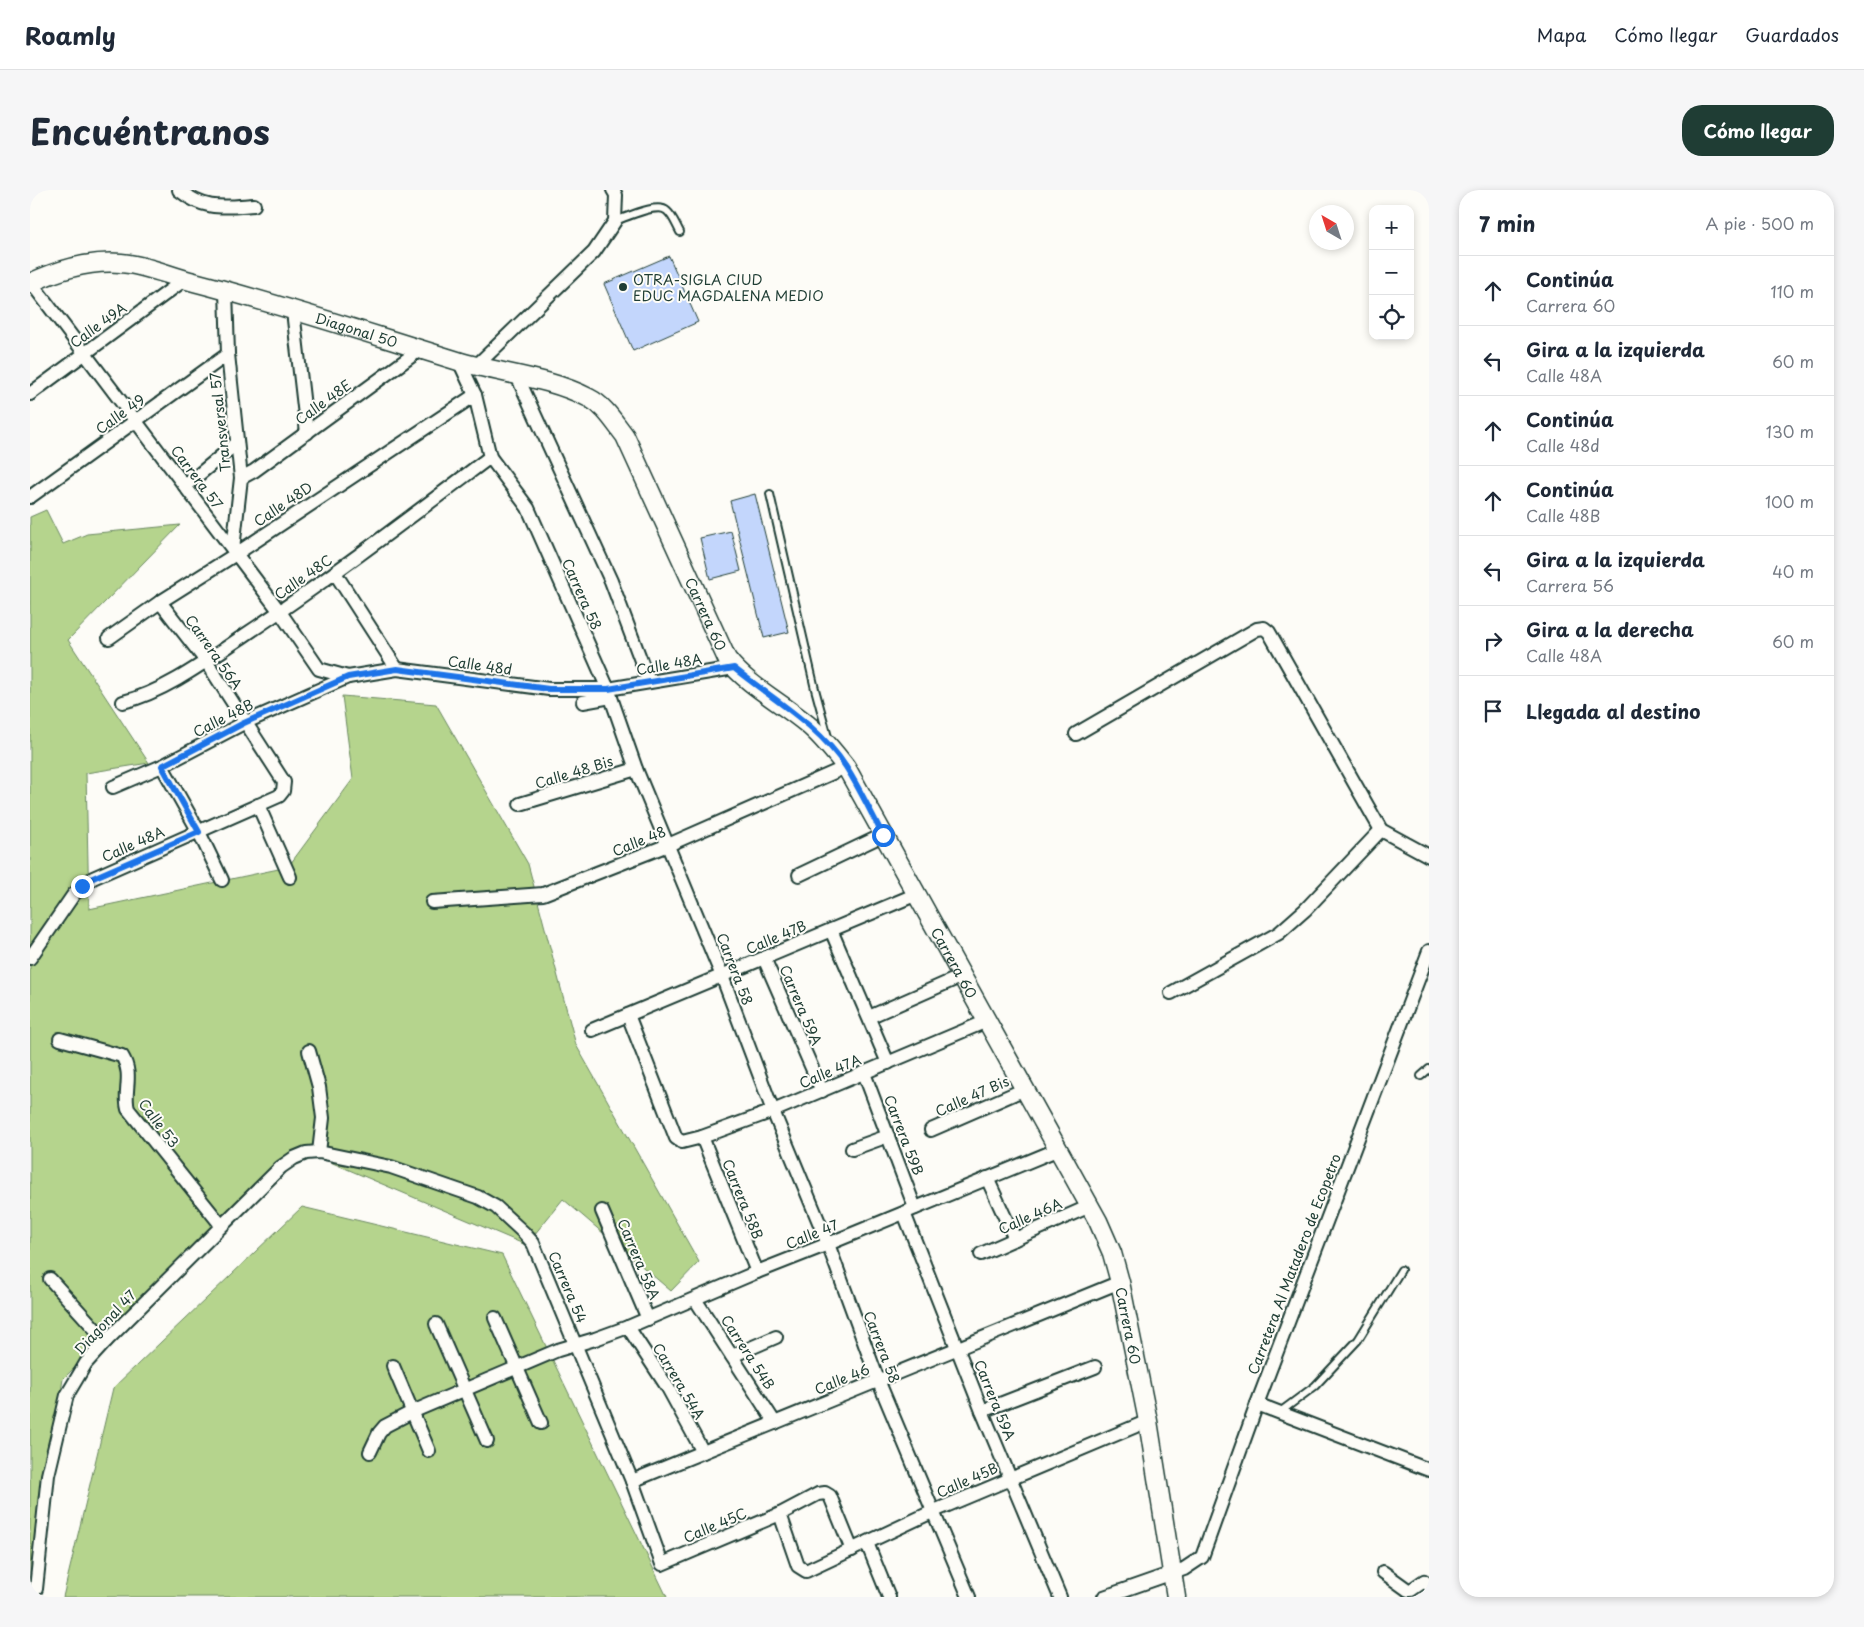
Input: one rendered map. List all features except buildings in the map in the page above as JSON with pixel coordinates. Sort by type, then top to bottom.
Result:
[{"type":"street","points":[[179,190],[190,199],[206,206],[254,205]]},
{"type":"street","points":[[476,366],[594,252],[615,221],[616,196],[613,190]]},
{"type":"street","name":"Diagonal 50","points":[[30,282],[76,266],[120,263],[152,268],[184,280],[226,290],[476,366],[565,387],[590,399]]},
{"type":"street","name":"Calle 49A","points":[[30,394],[184,280]]},
{"type":"street","name":"Carrera 57","points":[[30,282],[280,612],[319,669],[348,677]]},
{"type":"street","name":"Transversal 57","points":[[226,290],[228,354],[241,478],[234,552]]},
{"type":"street","points":[[293,311],[307,433]]},
{"type":"street","name":"Calle 48E","points":[[241,478],[254,471],[421,349]]},
{"type":"street","name":"Calle 49","points":[[30,497],[228,354]]},
{"type":"street","name":"Carrera 58","points":[[459,361],[475,394],[490,457],[528,508],[610,693],[636,769],[722,976],[772,1111],[828,1244],[878,1380],[969,1597]]},
{"type":"street","points":[[517,376],[611,581],[649,682]]},
{"type":"street","name":"Calle 48D","points":[[109,638],[234,552],[475,394]]},
{"type":"street","name":"Carrera 60","points":[[590,399],[606,410],[625,436],[727,659],[734,668],[808,725],[831,748],[846,767],[1090,1206],[1112,1253],[1120,1282],[1148,1421],[1176,1597]]},
{"type":"street","points":[[185,486],[237,443]]},
{"type":"street","name":"Calle 48C","points":[[123,702],[143,697],[206,661],[280,612],[490,457]]},
{"type":"street","points":[[335,573],[397,669]]},
{"type":"street","name":"Carrera 56A","points":[[160,602],[206,661],[244,723],[284,782],[283,791],[279,796]]},
{"type":"street","points":[[1076,734],[1257,629],[1264,628],[1269,632],[1381,830],[1429,856]]},
{"type":"street","name":"Calle 48A","points":[[610,693],[649,682],[734,668]]},
{"type":"street","name":"Calle 48d","points":[[348,677],[397,669],[549,689],[610,693]]},
{"type":"street","name":"Calle 48B","points":[[113,787],[162,766],[244,723],[348,677]]},
{"type":"street","points":[[583,702],[610,693]]},
{"type":"street","points":[[162,766],[199,832],[222,880]]},
{"type":"street","name":"Calle 48","points":[[432,902],[543,894],[668,845],[846,767]]},
{"type":"street","name":"Calle 48 Bis","points":[[520,804],[636,769]]},
{"type":"street","name":"Calle 48A","points":[[30,958],[74,894],[93,878],[279,796]]},
{"type":"street","points":[[258,805],[290,877]]},
{"type":"street","points":[[1171,993],[1278,933],[1305,910],[1381,830]]},
{"type":"street","points":[[799,875],[883,835]]},
{"type":"street","name":"Calle 47B","points":[[592,1030],[916,894]]},
{"type":"street","points":[[831,930],[888,1063]]},
{"type":"street","name":"Carrera 59A","points":[[764,958],[822,1091]]},
{"type":"street","name":"Carretera Al Matadero de Ecopetro","points":[[1104,1597],[1172,1574],[1193,1564],[1202,1557],[1257,1404],[1428,958]]},
{"type":"street","points":[[869,1017],[962,976]]},
{"type":"street","name":"Calle 47A","points":[[628,1015],[676,1138],[682,1142],[702,1137],[772,1111],[987,1022]]},
{"type":"street","name":"Calle 53","points":[[60,1039],[122,1056],[125,1060],[128,1074],[129,1085],[126,1102],[128,1109],[221,1226]]},
{"type":"street","points":[[309,1051],[319,1088],[323,1118],[319,1152]]},
{"type":"street","name":"Carrera 59B","points":[[864,1073],[888,1136],[910,1210]]},
{"type":"street","name":"Calle 47 Bis","points":[[931,1130],[1025,1089]]},
{"type":"street","points":[[852,1149],[888,1136]]},
{"type":"street","name":"Carrera 58B","points":[[702,1137],[756,1272]]},
{"type":"street","name":"Calle 47","points":[[370,1452],[379,1433],[385,1426],[412,1412],[558,1350],[648,1319],[756,1272],[1058,1149]]},
{"type":"street","name":"Diagonal 47","points":[[36,1589],[48,1475],[67,1395],[86,1363],[106,1340],[281,1167],[294,1158],[306,1153],[319,1152]]},
{"type":"street","name":"Carrera 54","points":[[319,1152],[391,1167],[478,1197],[496,1207],[533,1243],[632,1481],[662,1564]]},
{"type":"street","points":[[987,1178],[1015,1239]]},
{"type":"street","name":"Calle 46A","points":[[981,1254],[1090,1206]]},
{"type":"street","name":"Carrera 59A","points":[[910,1210],[958,1349],[982,1411],[1060,1597]]},
{"type":"street","name":"Carrera 58A","points":[[602,1211],[648,1319]]},
{"type":"street","points":[[50,1278],[106,1340]]},
{"type":"street","name":"Calle 46","points":[[632,1481],[1120,1282]]},
{"type":"street","name":"Carrera 54B","points":[[695,1299],[776,1423]]},
{"type":"street","points":[[495,1318],[541,1423]]},
{"type":"street","points":[[436,1324],[487,1441]]},
{"type":"street","name":"Carrera 54A","points":[[628,1327],[668,1388],[703,1452]]},
{"type":"street","points":[[732,1356],[776,1338]]},
{"type":"street","points":[[393,1366],[429,1451]]},
{"type":"street","points":[[982,1411],[1094,1367]]},
{"type":"street","points":[[1257,1404],[1429,1470]]},
{"type":"street","name":"Calle 45B","points":[[780,1514],[798,1566],[806,1571],[934,1511],[1148,1421]]},
{"type":"street","name":"Calle 45C","points":[[662,1564],[780,1514],[818,1494],[830,1496],[852,1550]]},
{"type":"street","points":[[867,1543],[889,1597]]},
{"type":"street","points":[[1383,1572],[1408,1590],[1412,1590],[1424,1581],[1429,1585]]},
{"type":"lane","points":[[615,221],[652,208],[661,208],[668,212],[680,232]]},
{"type":"lane","points":[[770,494],[815,689],[831,748]]},
{"type":"lane","points":[[1421,1076],[1429,1069]]},
{"type":"lane","points":[[1280,1412],[1315,1386],[1358,1340],[1401,1270]]},
{"type":"green space","points":[[46,510],[63,544],[87,534],[180,525],[68,640],[149,763],[86,773],[89,909],[288,867],[353,779],[342,696],[436,704],[528,864],[576,1045],[699,1262],[671,1291],[563,1199],[526,1245],[302,1150],[220,1224],[63,1379],[30,1588],[30,517]]},
{"type":"green space","points":[[302,1207],[502,1255],[667,1597],[63,1597],[113,1388]]},
{"type":"place","name":"OTRA-SIGLA CIUD EDUC MAGDALENA MEDIO","points":[[623,287]]},
{"type":"route","points":[[82,886],[93,878],[199,832],[162,766],[244,723],[348,677],[397,669],[549,689],[608,689],[734,668],[808,725],[831,748],[846,767],[883,835]]}]
